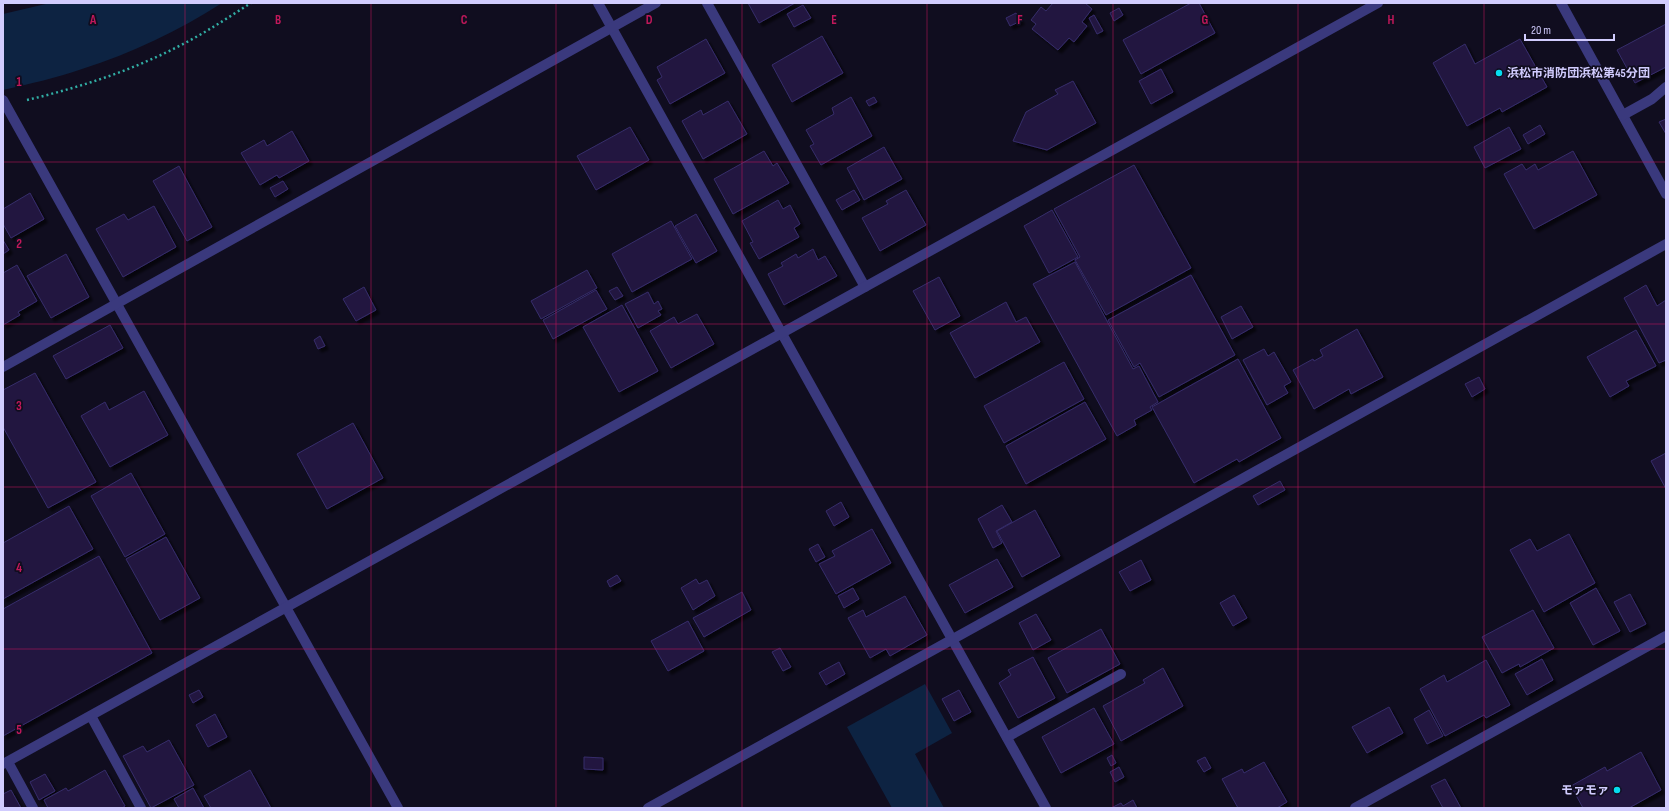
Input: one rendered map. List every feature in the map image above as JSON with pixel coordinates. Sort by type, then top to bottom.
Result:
[{"type":"street","points":[[598,3],[1046,808]]},
{"type":"street","points":[[3,367],[656,3]]},
{"type":"street","points":[[707,3],[865,287]]},
{"type":"street","points":[[34,808],[6,763],[1378,3]]},
{"type":"street","points":[[1561,3],[1666,194]]},
{"type":"street","points":[[1622,114],[1652,98],[1666,87]]},
{"type":"street","points":[[5,103],[398,808]]},
{"type":"street","points":[[648,808],[952,638],[1666,244]]},
{"type":"street","points":[[1356,808],[1666,636]]},
{"type":"street","points":[[1007,737],[1121,674]]},
{"type":"street","points":[[91,716],[141,808]]},
{"type":"path","points":[[5,103],[72,88],[126,70],[185,43],[251,3]]},
{"type":"water","points":[[50,3],[222,3],[172,32],[119,56],[42,81],[3,90],[3,14]]},
{"type":"water","points":[[925,684],[952,733],[915,754],[944,808],[892,808],[847,727]]},
{"type":"building","points":[[748,3],[795,3],[759,23]]},
{"type":"building","points":[[1053,3],[1085,3],[1092,9],[1082,22],[1087,26],[1074,42],[1069,38],[1058,50],[1032,29],[1036,24],[1031,20],[1041,7],[1046,11]]},
{"type":"building","points":[[1191,3],[1199,3],[1215,33],[1141,74],[1123,40]]},
{"type":"building","points":[[803,5],[811,18],[794,27],[787,14]]},
{"type":"building","points":[[1119,8],[1123,15],[1114,21],[1110,13]]},
{"type":"building","points":[[1016,13],[1021,21],[1010,26],[1006,18]]},
{"type":"building","points":[[1094,15],[1103,31],[1097,34],[1089,18]]},
{"type":"building","points":[[1666,24],[1666,67],[1635,83],[1617,50]]},
{"type":"building","points":[[822,36],[843,73],[792,102],[772,65]]},
{"type":"building","points":[[706,39],[725,73],[670,104],[657,80],[662,77],[657,67]]},
{"type":"building","points":[[1520,39],[1547,87],[1502,112],[1500,108],[1467,126],[1433,63],[1465,44],[1475,64]]},
{"type":"building","points":[[1161,69],[1173,92],[1151,104],[1139,81]]},
{"type":"building","points":[[1073,81],[1096,123],[1047,150],[1013,141],[1026,112],[1058,94],[1055,90]]},
{"type":"building","points":[[851,97],[872,136],[821,165],[810,146],[814,144],[806,130],[834,114],[832,108]]},
{"type":"building","points":[[874,97],[877,102],[869,106],[866,101]]},
{"type":"building","points":[[728,101],[747,134],[703,159],[682,121],[701,110],[703,115]]},
{"type":"building","points":[[1666,119],[1666,134],[1659,122]]},
{"type":"building","points":[[1540,125],[1545,134],[1528,144],[1523,135]]},
{"type":"building","points":[[630,127],[649,160],[596,190],[577,156]]},
{"type":"building","points":[[1509,127],[1521,149],[1485,168],[1474,147]]},
{"type":"building","points":[[292,131],[309,161],[279,178],[277,175],[260,185],[241,153],[264,140],[267,146]]},
{"type":"building","points":[[884,147],[902,179],[864,200],[847,168]]},
{"type":"building","points":[[764,151],[773,166],[777,163],[789,183],[733,214],[714,179]]},
{"type":"building","points":[[1573,151],[1597,195],[1534,229],[1504,174],[1522,164],[1526,170],[1535,164],[1538,170]]},
{"type":"building","points":[[1134,165],[1191,268],[1106,315],[1075,260],[1080,257],[1054,209]]},
{"type":"building","points":[[179,166],[212,227],[187,241],[153,181]]},
{"type":"building","points":[[283,181],[288,189],[275,197],[270,188]]},
{"type":"building","points":[[854,190],[860,200],[842,210],[836,200]]},
{"type":"building","points":[[906,190],[926,225],[880,251],[862,218],[888,204],[886,201]]},
{"type":"building","points":[[30,193],[44,219],[11,238],[3,224],[3,209]]},
{"type":"building","points":[[778,200],[783,209],[790,205],[800,224],[794,228],[799,237],[759,259],[750,243],[753,242],[742,221]]},
{"type":"building","points":[[154,206],[176,247],[123,277],[96,229],[124,214],[128,220]]},
{"type":"building","points":[[1052,210],[1078,257],[1049,273],[1024,226]]},
{"type":"building","points":[[696,214],[717,251],[696,263],[675,226]]},
{"type":"building","points":[[671,221],[692,259],[632,292],[612,254]]},
{"type":"building","points":[[3,240],[9,250],[3,254]]},
{"type":"building","points":[[813,249],[818,260],[825,256],[837,276],[784,305],[768,274],[783,266],[781,263],[796,254],[798,258]]},
{"type":"building","points":[[66,254],[89,297],[51,318],[27,276]]},
{"type":"building","points":[[1075,262],[1133,369],[1139,366],[1158,402],[1150,407],[1152,410],[1134,420],[1136,425],[1117,436],[1033,284]]},
{"type":"building","points":[[17,265],[37,301],[18,312],[20,315],[3,325],[3,273]]},
{"type":"building","points":[[587,270],[597,288],[541,319],[531,301]]},
{"type":"building","points":[[1191,275],[1235,355],[1159,397],[1140,363],[1134,367],[1108,320]]},
{"type":"building","points":[[939,277],[960,316],[935,330],[913,291]]},
{"type":"building","points":[[1646,285],[1657,306],[1666,300],[1666,360],[1659,363],[1624,298]]},
{"type":"building","points":[[364,287],[376,310],[356,321],[343,299]]},
{"type":"building","points":[[617,287],[623,296],[615,300],[609,291]]},
{"type":"building","points":[[596,290],[607,309],[553,339],[543,320]]},
{"type":"building","points":[[648,292],[654,304],[658,301],[662,309],[658,311],[661,315],[638,328],[625,304]]},
{"type":"building","points":[[1006,302],[1016,322],[1026,317],[1040,342],[975,378],[950,333]]},
{"type":"building","points":[[622,305],[658,371],[619,392],[583,327]]},
{"type":"building","points":[[1241,306],[1253,327],[1232,339],[1221,317]]},
{"type":"building","points":[[697,314],[714,344],[671,368],[650,331],[674,317],[678,324]]},
{"type":"building","points":[[110,325],[123,348],[66,379],[53,356]]},
{"type":"building","points":[[1357,329],[1383,377],[1351,394],[1349,389],[1314,409],[1293,370],[1313,359],[1314,361],[1323,356],[1320,350]]},
{"type":"building","points":[[1636,330],[1656,366],[1626,381],[1629,386],[1610,397],[1587,357]]},
{"type":"building","points":[[320,336],[325,346],[318,349],[314,340]]},
{"type":"building","points":[[1264,349],[1268,356],[1274,352],[1291,382],[1284,386],[1288,393],[1267,405],[1243,360]]},
{"type":"building","points":[[1238,359],[1281,438],[1239,462],[1237,459],[1194,483],[1152,407]]},
{"type":"building","points":[[1064,362],[1084,399],[1004,443],[984,406]]},
{"type":"building","points":[[35,373],[96,482],[48,508],[3,427],[3,390]]},
{"type":"building","points":[[1479,377],[1485,389],[1472,397],[1465,384]]},
{"type":"building","points":[[144,391],[168,435],[110,467],[81,416],[105,402],[109,410]]},
{"type":"building","points":[[1085,402],[1106,439],[1026,484],[1006,446]]},
{"type":"building","points":[[353,423],[383,478],[327,509],[297,454]]},
{"type":"building","points":[[1666,453],[1666,489],[1651,461]]},
{"type":"building","points":[[131,473],[165,534],[125,557],[91,496]]},
{"type":"building","points":[[1280,481],[1285,490],[1258,505],[1253,496]]},
{"type":"building","points":[[841,502],[849,517],[834,526],[826,511]]},
{"type":"building","points":[[1002,505],[1012,522],[996,531],[1002,543],[993,548],[978,519]]},
{"type":"building","points":[[69,506],[93,549],[3,599],[3,543]]},
{"type":"building","points":[[1035,510],[1060,556],[1022,577],[997,531]]},
{"type":"building","points":[[872,529],[891,563],[836,594],[819,564],[835,556],[832,551]]},
{"type":"building","points":[[1569,534],[1595,583],[1544,612],[1510,550],[1530,539],[1537,551]]},
{"type":"building","points":[[166,537],[200,598],[160,620],[126,559]]},
{"type":"building","points":[[818,544],[825,557],[816,562],[809,549]]},
{"type":"building","points":[[99,556],[152,653],[3,736],[3,609]]},
{"type":"building","points":[[997,559],[1013,587],[965,613],[949,585]]},
{"type":"building","points":[[1141,560],[1151,580],[1130,591],[1119,572]]},
{"type":"building","points":[[617,575],[621,581],[610,587],[607,581]]},
{"type":"building","points":[[696,579],[699,584],[707,580],[715,596],[693,610],[681,588]]},
{"type":"building","points":[[853,588],[859,599],[844,608],[838,596]]},
{"type":"building","points":[[1596,588],[1620,631],[1593,645],[1570,603]]},
{"type":"building","points":[[742,592],[751,610],[704,637],[693,618]]},
{"type":"building","points":[[1630,594],[1646,624],[1630,632],[1614,602]]},
{"type":"building","points":[[1234,595],[1247,618],[1233,626],[1220,603]]},
{"type":"building","points":[[905,596],[927,635],[890,656],[886,649],[870,658],[848,618],[863,610],[866,617]]},
{"type":"building","points":[[1533,610],[1554,648],[1520,667],[1519,664],[1502,673],[1482,637]]},
{"type":"building","points":[[1036,614],[1051,640],[1033,650],[1019,623]]},
{"type":"building","points":[[688,621],[704,651],[668,671],[651,641]]},
{"type":"building","points":[[1101,629],[1120,664],[1067,693],[1048,658]]},
{"type":"building","points":[[780,648],[791,667],[783,671],[772,652]]},
{"type":"building","points":[[1033,657],[1055,698],[1018,718],[999,683],[1011,675],[1008,670]]},
{"type":"building","points":[[1542,659],[1553,680],[1527,695],[1515,674]]},
{"type":"building","points":[[1486,660],[1510,705],[1486,718],[1484,715],[1445,736],[1420,689],[1444,675],[1447,682]]},
{"type":"building","points":[[839,662],[845,674],[826,685],[819,673]]},
{"type":"building","points":[[1163,668],[1183,706],[1121,741],[1103,706],[1145,683],[1143,680]]},
{"type":"building","points":[[199,690],[203,697],[193,703],[189,695]]},
{"type":"building","points":[[959,690],[971,712],[954,721],[942,699]]},
{"type":"building","points":[[1389,707],[1403,733],[1367,753],[1352,727]]},
{"type":"building","points":[[1094,708],[1114,744],[1061,773],[1042,737]]},
{"type":"building","points":[[1429,710],[1443,736],[1427,744],[1414,719]]},
{"type":"building","points":[[215,714],[227,737],[208,747],[196,725]]},
{"type":"building","points":[[169,740],[194,785],[151,808],[123,756],[143,746],[147,752]]},
{"type":"building","points":[[1641,752],[1661,790],[1629,808],[1583,808],[1571,786],[1605,767],[1607,771]]},
{"type":"building","points":[[1112,755],[1116,763],[1111,766],[1107,758]]},
{"type":"building","points":[[584,757],[603,758],[603,770],[584,769]]},
{"type":"building","points":[[1205,757],[1211,768],[1204,772],[1197,761]]},
{"type":"building","points":[[1264,762],[1287,802],[1277,808],[1238,808],[1222,779],[1242,769],[1244,773]]},
{"type":"building","points":[[1119,767],[1124,777],[1115,782],[1110,772]]},
{"type":"building","points":[[105,770],[125,806],[122,808],[48,808],[44,800],[66,788],[68,791]]},
{"type":"building","points":[[250,770],[271,808],[211,808],[204,796]]},
{"type":"building","points":[[45,774],[55,791],[39,800],[30,782]]},
{"type":"building","points":[[1445,779],[1461,808],[1443,808],[1431,786]]},
{"type":"building","points":[[193,788],[204,808],[179,808],[174,799]]},
{"type":"building","points":[[11,790],[21,808],[3,808],[3,794]]},
{"type":"building","points":[[1133,800],[1137,808],[1111,808],[1121,803],[1123,806]]},
{"type":"place","name":"浜松市消防団浜松第45分団","points":[[1499,73]]},
{"type":"place","name":"モァモァ","points":[[1617,790]]}]
